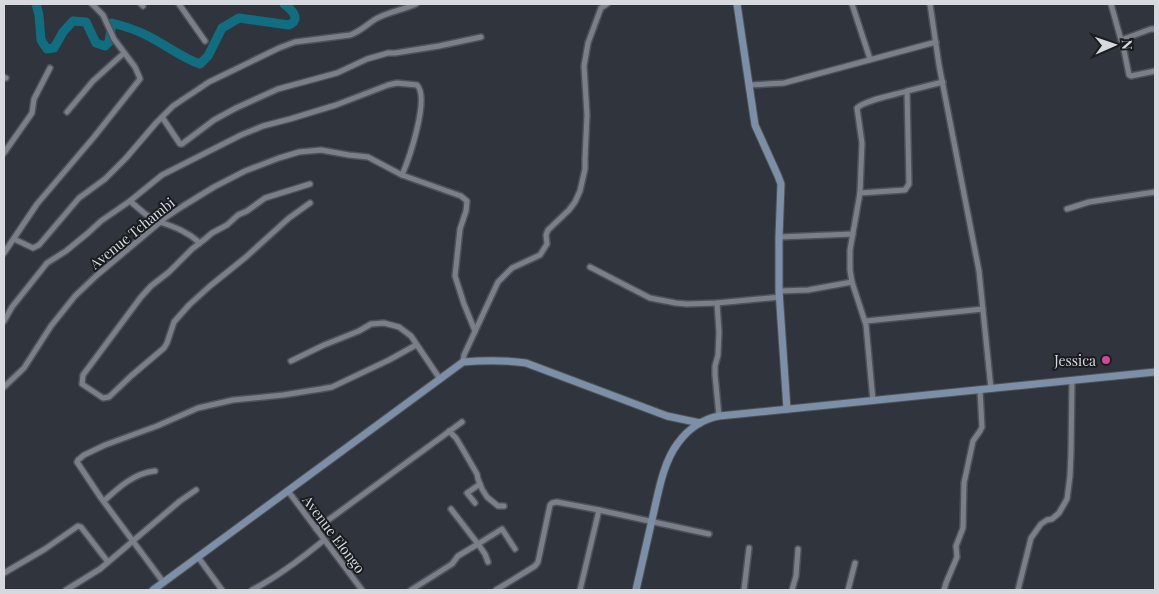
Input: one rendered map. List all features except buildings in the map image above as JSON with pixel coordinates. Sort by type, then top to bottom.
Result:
[{"type":"street","points":[[4,250],[14,239],[37,204],[100,130],[140,79],[135,67],[114,39],[103,15],[92,4]]},
{"type":"street","points":[[179,4],[205,41]]},
{"type":"street","points":[[14,239],[33,248],[39,245],[79,198],[126,158],[173,106],[209,82],[279,48],[295,42],[350,35],[366,28],[374,20],[384,15],[416,4]]},
{"type":"street","points":[[463,362],[464,355],[499,281],[512,268],[540,254],[547,244],[546,235],[548,230],[575,202],[586,169],[587,115],[584,66],[588,43],[601,8],[607,4]]},
{"type":"street","points":[[737,4],[755,125],[781,184],[778,237],[779,294],[787,410]]},
{"type":"street","points":[[852,4],[870,59]]},
{"type":"street","points":[[930,4],[979,272],[991,389]]},
{"type":"street","points":[[1110,4],[1120,39],[1122,40],[1129,75],[1155,71]]},
{"type":"street","points":[[1122,40],[1155,29]]},
{"type":"street","points":[[162,117],[180,144],[182,144],[214,120],[278,89],[337,73],[367,59],[388,52],[395,53],[439,46],[481,36]]},
{"type":"street","points":[[749,85],[784,82],[936,42]]},
{"type":"street","points":[[67,112],[93,81],[124,53]]},
{"type":"street","points":[[4,153],[32,113],[34,99],[50,68]]},
{"type":"street","points":[[873,401],[866,324],[850,270],[850,250],[860,193],[862,143],[858,108],[867,103],[943,82]]},
{"type":"street","points":[[4,321],[10,310],[47,263],[66,251],[101,221],[162,175],[241,135],[263,126],[336,105],[388,85],[417,84],[420,87],[422,97],[420,116],[402,175]]},
{"type":"street","points":[[860,193],[905,190],[910,184],[907,91]]},
{"type":"street","name":"Avenue Tchambi","points":[[4,387],[24,368],[51,326],[75,296],[159,223],[214,187],[245,171],[299,152],[321,150],[368,157],[402,175],[461,196],[467,201],[460,229],[455,276],[475,331]]},
{"type":"street","points":[[310,184],[265,198],[227,225],[212,233],[192,249],[141,297],[83,375],[82,384],[103,398],[109,397],[164,348],[174,322],[188,306],[310,202]]},
{"type":"street","points":[[1067,209],[1089,202],[1155,192]]},
{"type":"street","points":[[130,201],[159,223],[181,230],[200,243]]},
{"type":"street","points":[[778,237],[853,234]]},
{"type":"street","points":[[590,267],[650,298],[682,304],[717,303],[852,282]]},
{"type":"street","points":[[717,303],[720,332],[715,375],[719,416]]},
{"type":"street","points":[[866,321],[983,308]]},
{"type":"street","points":[[291,361],[324,345],[360,331],[371,324],[384,323],[399,327],[412,336],[416,345],[440,379]]},
{"type":"street","points":[[164,582],[104,501],[77,462],[78,460],[105,445],[198,408],[233,400],[283,395],[332,387],[416,345]]},
{"type":"street","points":[[153,590],[463,362],[504,360],[526,363],[667,416],[700,423]]},
{"type":"street","points":[[636,590],[660,485],[669,457],[683,436],[705,420],[719,416],[1155,372]]},
{"type":"street","points":[[1018,590],[1030,538],[1041,524],[1059,513],[1067,499],[1070,476],[1072,381]]},
{"type":"street","points":[[944,590],[954,567],[957,557],[956,546],[963,528],[964,484],[973,441],[982,427],[980,390]]},
{"type":"street","points":[[316,529],[462,422]]},
{"type":"street","points":[[449,431],[462,448],[488,497],[499,506],[504,506]]},
{"type":"street","points":[[104,501],[118,488],[134,478],[154,471]]},
{"type":"street","points":[[475,503],[467,493],[480,484]]},
{"type":"street","points":[[66,590],[100,569],[180,501],[196,490]]},
{"type":"street","name":"Avenue Elongo","points":[[288,491],[362,590]]},
{"type":"street","points":[[496,590],[535,566],[540,558],[550,505],[552,503],[557,502],[599,510],[709,534]]},
{"type":"street","points":[[451,509],[478,544],[488,562]]},
{"type":"street","points":[[580,590],[599,510]]},
{"type":"street","points":[[4,573],[45,549],[78,526],[81,527],[108,562]]},
{"type":"street","points":[[411,590],[452,564],[458,556],[502,529],[515,549]]},
{"type":"street","points":[[252,590],[295,564],[324,540]]},
{"type":"street","points":[[744,590],[749,548]]},
{"type":"street","points":[[792,590],[796,576],[798,549]]},
{"type":"street","points":[[198,557],[222,590]]},
{"type":"street","points":[[848,590],[855,563]]},
{"type":"waterway","points":[[36,4],[41,40],[47,49],[54,48],[63,32],[73,21],[86,22],[96,43],[105,46],[109,42],[112,23],[142,33],[200,64],[208,56],[222,28],[239,18],[289,25],[293,23],[295,20],[294,14],[284,4]]},
{"type":"place","name":"Jessica","points":[[1106,360]]}]
